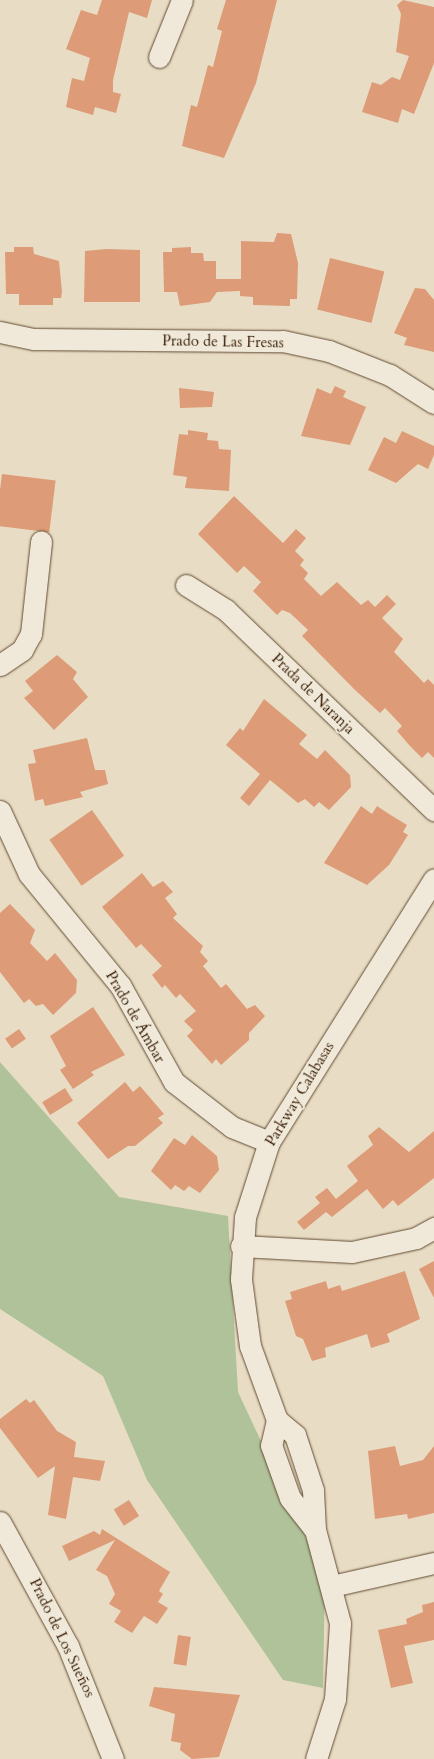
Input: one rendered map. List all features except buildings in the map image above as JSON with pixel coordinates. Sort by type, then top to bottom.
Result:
[{"type":"street","points":[[159,57],[182,0]]},
{"type":"street","name":"Prado de Las Fresas","points":[[0,332],[34,339],[282,341],[329,351],[390,375],[434,403]]},
{"type":"street","points":[[0,665],[22,650],[31,634],[41,542]]},
{"type":"street","name":"Prada de Naranja","points":[[186,585],[226,610],[434,810]]},
{"type":"street","name":"Prado de Ámbar","points":[[0,811],[29,874],[120,985],[174,1082],[232,1127],[269,1142]]},
{"type":"street","name":"Parkway Calabasas","points":[[316,1759],[335,1700],[340,1660],[340,1623],[332,1586],[315,1530],[290,1498],[271,1445],[277,1420],[249,1338],[241,1246],[252,1186],[269,1142],[434,879]]},
{"type":"street","points":[[241,1246],[352,1252],[416,1238],[434,1228]]},
{"type":"street","name":"Prado de Los Sueños","points":[[0,1522],[68,1646],[114,1759]]},
{"type":"street","points":[[332,1586],[434,1563]]},
{"type":"green space","points":[[0,1062],[119,1197],[228,1216],[238,1392],[325,1578],[323,1688],[283,1680],[147,1480],[103,1376],[0,1309]]}]
